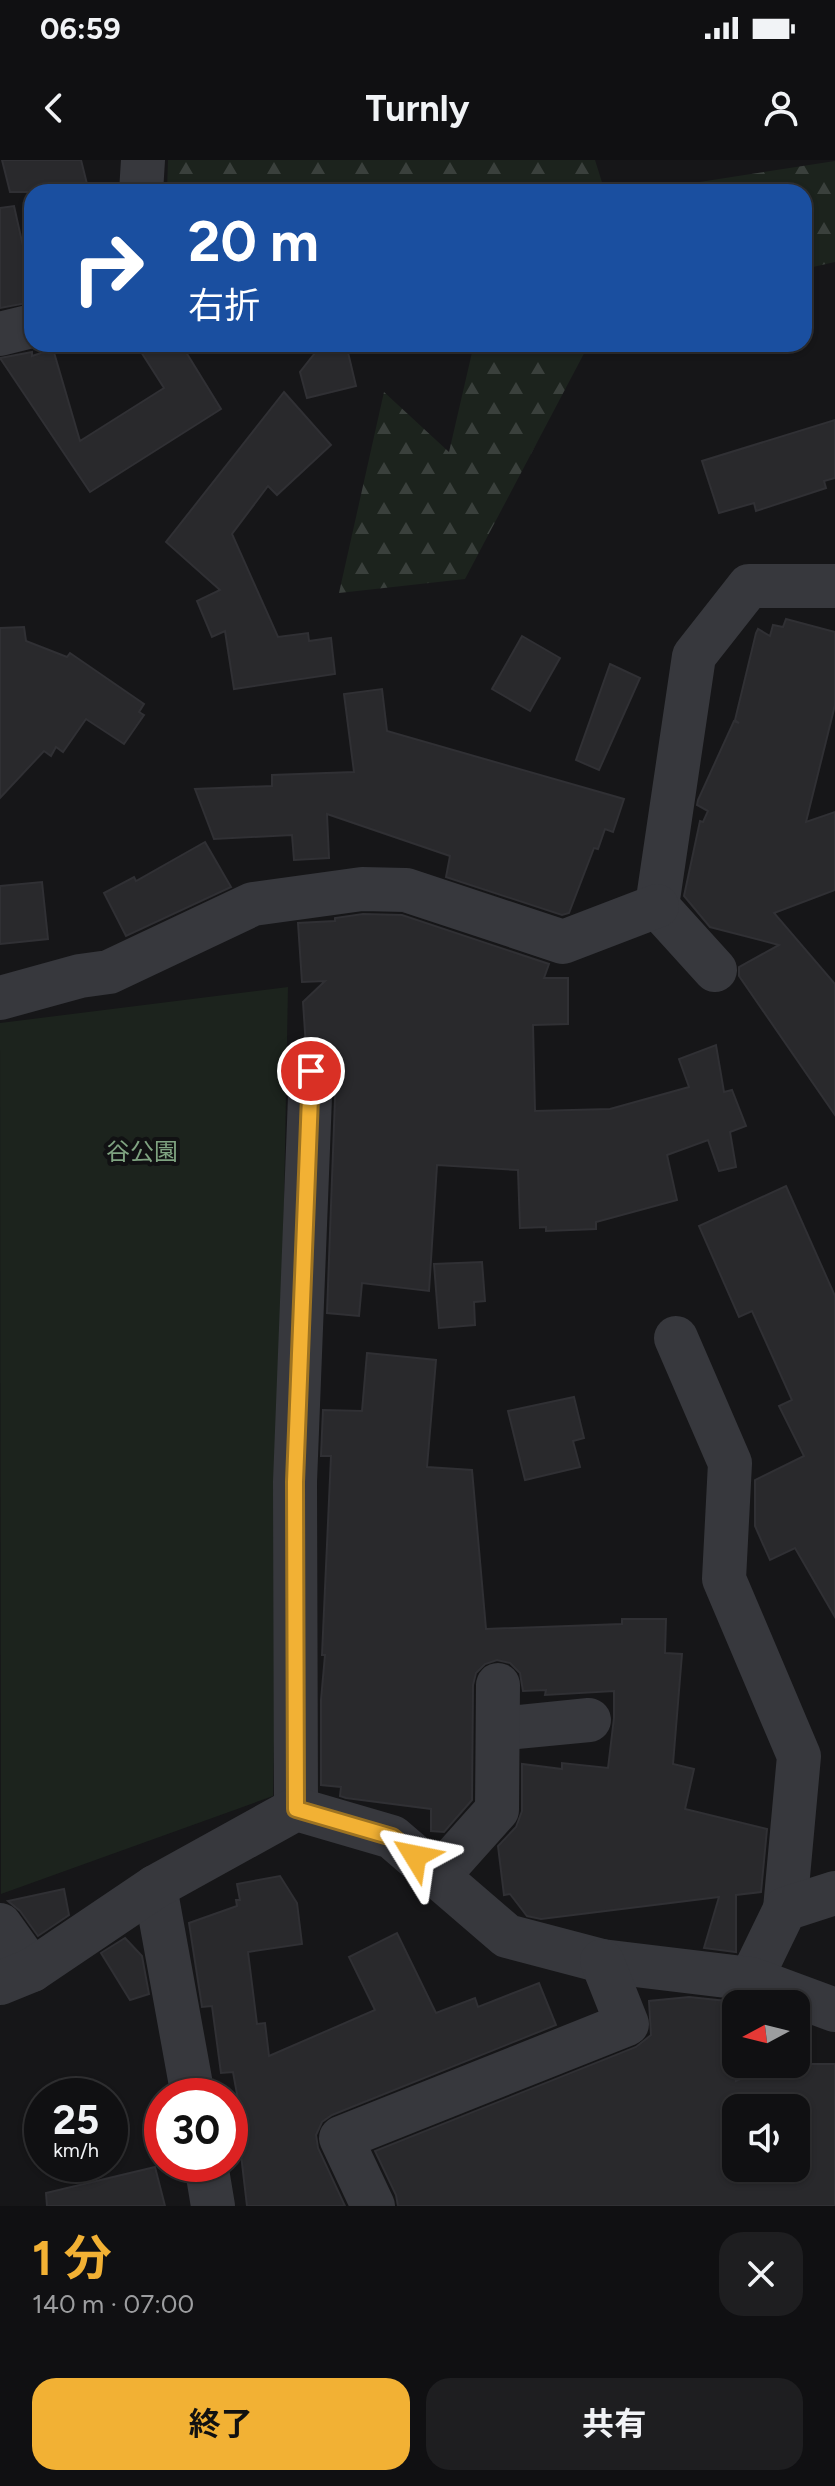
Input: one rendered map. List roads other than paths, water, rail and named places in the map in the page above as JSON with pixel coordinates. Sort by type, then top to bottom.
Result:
[{"type":"street","points":[[142,184],[143,160]]},
{"type":"street","points":[[0,334],[24,328]]},
{"type":"street","points":[[657,906],[694,656],[749,586],[835,586]]},
{"type":"street","points":[[0,998],[80,976],[109,972],[253,904],[362,889],[406,890],[563,942],[657,906]]},
{"type":"street","points":[[657,906],[715,970]]},
{"type":"street","points":[[296,1809],[295,1482],[311,1071]]},
{"type":"street","points":[[676,1338],[730,1463],[724,1579],[799,1756],[785,1909],[751,1979]]},
{"type":"street","points":[[438,1876],[497,1810],[498,1685]]},
{"type":"street","points":[[498,1729],[589,1720]]},
{"type":"street","points":[[0,1925],[16,1977],[155,1887],[296,1809],[392,1837],[507,1936],[602,1961],[751,1979],[835,2010]]},
{"type":"street","points":[[155,1887],[190,2078]]},
{"type":"street","points":[[785,1909],[835,1893]]},
{"type":"street","points":[[373,2206],[341,2138],[627,2024],[602,1961]]},
{"type":"street","points":[[209,2182],[213,2206]]},
{"type":"park label","name":"谷公園","points":[[142,1151]]}]
